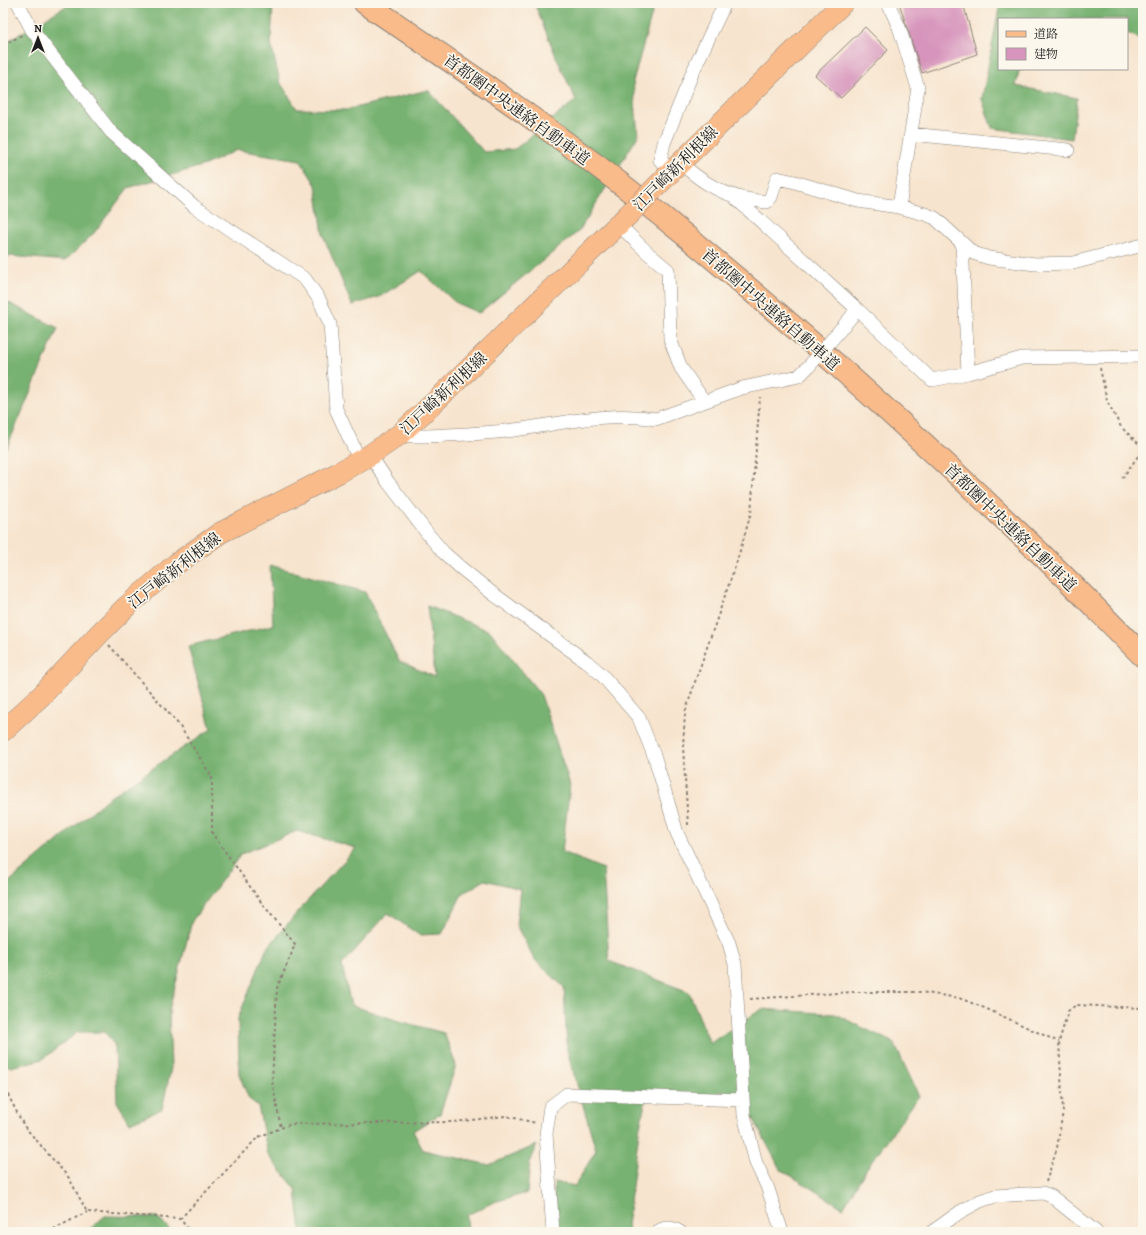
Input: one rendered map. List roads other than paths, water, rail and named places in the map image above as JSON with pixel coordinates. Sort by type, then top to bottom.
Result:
[{"type":"highway","name":"首都圏中央連絡自動車道","points":[[365,3],[526,114],[602,170],[663,217],[770,306],[910,430],[1022,535],[1143,656]]},
{"type":"main road","name":"江戸崎新利根線","points":[[3,731],[42,695],[126,607],[176,564],[220,533],[310,488],[365,458],[399,435],[440,397],[844,3]]},
{"type":"street","points":[[18,3],[32,30],[111,132],[195,207],[305,279],[319,299],[330,324],[336,409],[365,458],[388,482],[443,552],[492,593],[587,662],[602,675],[639,718],[655,758],[677,833],[730,943],[735,964],[744,1115],[756,1163],[767,1186],[782,1232]]},
{"type":"street","points":[[725,3],[694,69],[664,142],[660,160],[673,169],[689,171],[715,187],[741,198],[767,202],[771,197],[777,178],[858,201],[899,207],[925,214],[935,218],[973,253],[989,258],[1035,264],[1073,263],[1143,246]]},
{"type":"street","points":[[888,3],[899,27],[918,88],[899,207]]},
{"type":"street","points":[[911,134],[1068,150]]},
{"type":"street","points":[[732,195],[855,313],[932,380],[968,373],[1022,358],[1143,356]]},
{"type":"street","points":[[622,220],[649,254],[668,270],[670,339],[682,368],[704,401]]},
{"type":"street","points":[[962,243],[968,373]]},
{"type":"street","points":[[399,435],[412,437],[470,434],[514,430],[590,418],[641,416],[656,419],[742,388],[799,376],[855,313]]},
{"type":"street","points":[[553,1232],[546,1134],[550,1107],[567,1094],[743,1100]]},
{"type":"street","points":[[932,1232],[960,1212],[980,1201],[995,1196],[1043,1192],[1051,1196],[1096,1232]]},
{"type":"street","points":[[657,1232],[666,1228],[676,1229],[680,1232]]}]
